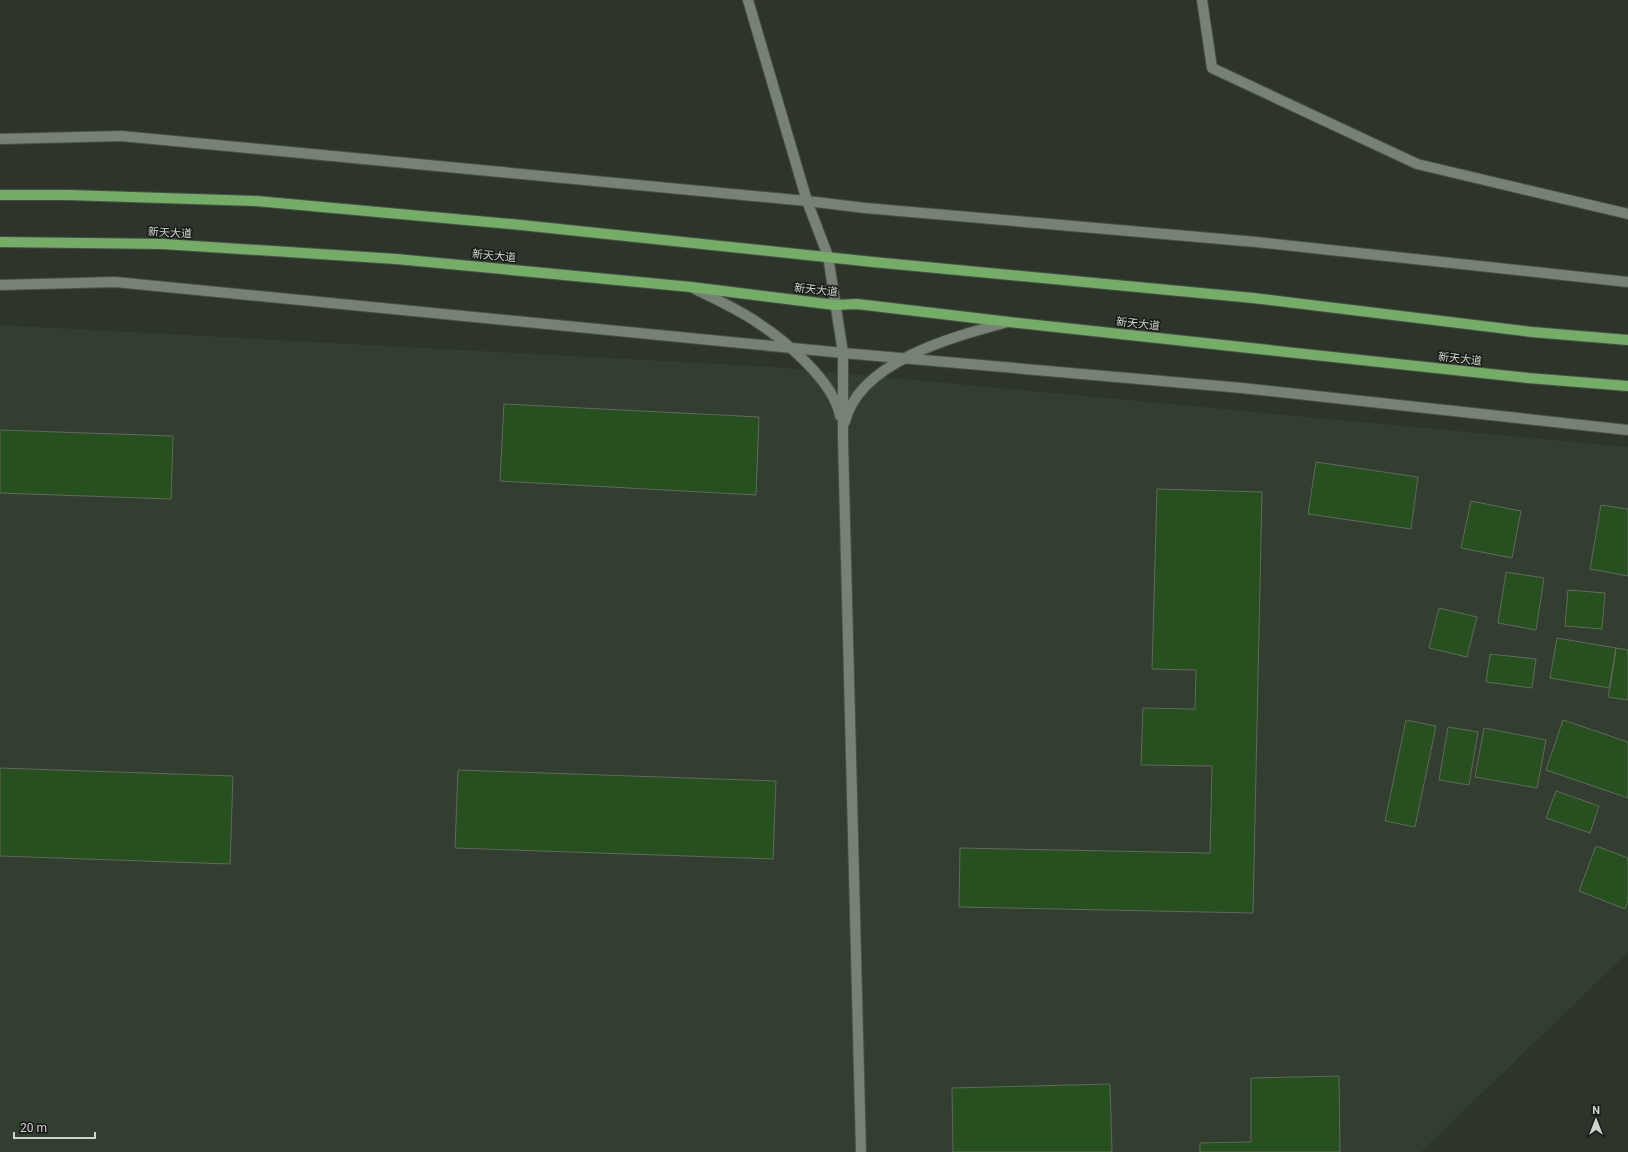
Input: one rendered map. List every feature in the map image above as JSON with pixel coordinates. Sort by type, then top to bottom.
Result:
[{"type":"main road","points":[[0,195],[68,195],[256,200],[828,256],[881,263],[1253,298],[1532,332],[1628,340]]},
{"type":"main road","name":"新天大道","points":[[0,242],[171,244],[396,259],[692,287],[835,305],[858,304],[1009,322],[1528,378],[1628,386]]},
{"type":"street","points":[[748,0],[807,201],[828,256],[843,354],[843,440],[861,1152]]},
{"type":"street","points":[[1202,0],[1212,68],[1417,164],[1628,214]]},
{"type":"street","points":[[0,139],[121,136],[807,201],[865,208],[1256,242],[1628,282]]},
{"type":"street","points":[[0,285],[115,282],[843,354],[1242,388],[1628,430]]},
{"type":"street","points":[[692,287],[759,323],[792,348],[826,386],[837,404],[840,414],[843,440]]},
{"type":"street","points":[[843,440],[845,420],[857,396],[881,372],[904,358],[958,335],[1009,322]]},
{"type":"shaded area","points":[[0,325],[775,367],[1628,447],[1628,952],[1421,1152],[0,1152]]},
{"type":"building","points":[[504,404],[759,417],[756,495],[500,481]]},
{"type":"building","points":[[0,430],[173,436],[171,499],[0,493]]},
{"type":"building","points":[[1316,462],[1418,477],[1411,529],[1308,514]]},
{"type":"building","points":[[1157,489],[1262,492],[1253,913],[959,907],[960,848],[1210,853],[1212,766],[1141,765],[1143,708],[1195,709],[1196,670],[1152,669]]},
{"type":"building","points":[[1471,501],[1521,511],[1512,558],[1461,548]]},
{"type":"building","points":[[1601,505],[1628,509],[1628,576],[1590,569]]},
{"type":"building","points":[[1506,572],[1544,578],[1536,630],[1498,623]]},
{"type":"building","points":[[1568,590],[1605,593],[1602,629],[1565,626]]},
{"type":"building","points":[[1439,608],[1477,617],[1467,657],[1429,648]]},
{"type":"building","points":[[1557,638],[1616,648],[1610,688],[1550,678]]},
{"type":"building","points":[[1616,648],[1628,650],[1628,700],[1608,697]]},
{"type":"building","points":[[1490,654],[1536,659],[1532,688],[1486,682]]},
{"type":"building","points":[[1406,720],[1436,726],[1415,827],[1385,821]]},
{"type":"building","points":[[1563,720],[1628,742],[1628,798],[1546,770]]},
{"type":"building","points":[[1448,727],[1478,732],[1469,785],[1439,780]]},
{"type":"building","points":[[1484,728],[1546,740],[1537,788],[1475,777]]},
{"type":"building","points":[[0,768],[233,776],[230,864],[0,856]]},
{"type":"building","points":[[458,770],[776,781],[773,859],[455,848]]},
{"type":"building","points":[[1556,791],[1599,806],[1590,833],[1546,818]]},
{"type":"building","points":[[1596,846],[1628,858],[1628,901],[1625,909],[1579,891]]},
{"type":"building","points":[[1339,1076],[1340,1152],[1200,1152],[1200,1143],[1251,1142],[1251,1078]]},
{"type":"building","points":[[1110,1084],[1112,1152],[953,1152],[952,1088]]}]
